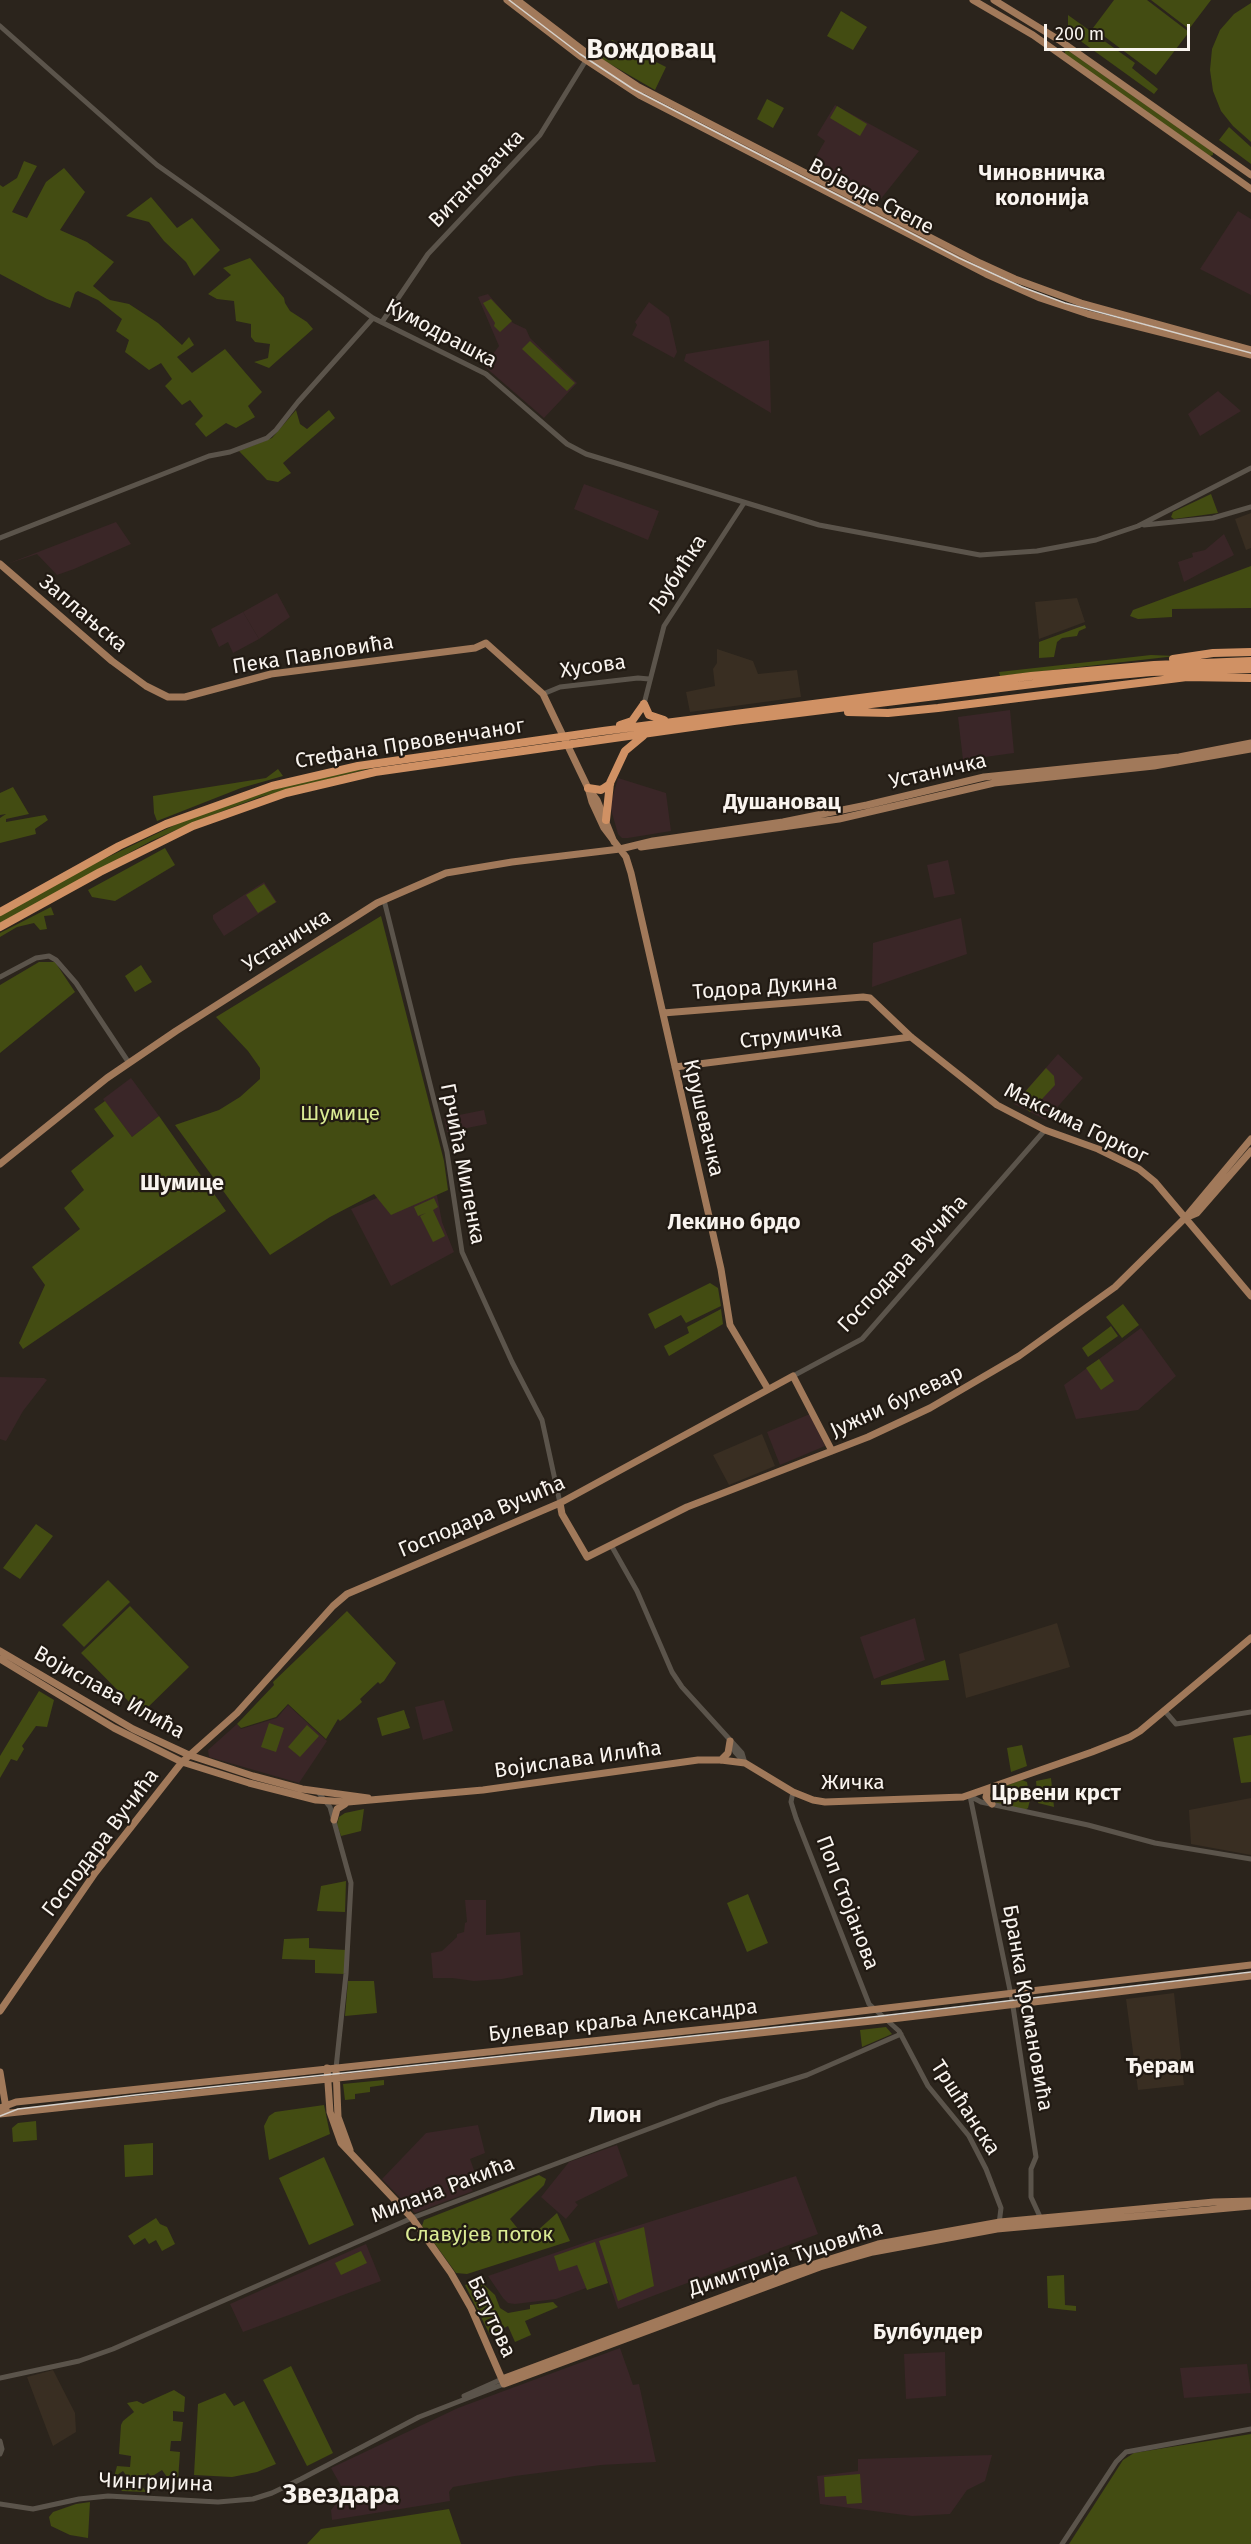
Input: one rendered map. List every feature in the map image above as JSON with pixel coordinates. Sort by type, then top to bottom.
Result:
[{"type":"highway","points":[[1131,667],[1148,662],[1213,653],[1251,651]]},
{"type":"highway","points":[[603,731],[1031,676],[1131,667],[1251,661]]},
{"type":"highway","points":[[815,712],[1065,680],[1151,672],[1251,669]]},
{"type":"highway","points":[[1151,672],[1187,677],[1251,680]]},
{"type":"highway","points":[[815,712],[888,713],[1187,677]]},
{"type":"highway","points":[[644,704],[647,713],[655,719],[676,722]]},
{"type":"highway","points":[[603,731],[632,721],[644,704]]},
{"type":"highway","name":"Стефана Првовенчаног","points":[[0,927],[158,842],[251,804],[323,783],[375,772],[815,712]]},
{"type":"highway","name":"Стефана Првовенчаног","points":[[0,912],[142,835],[199,811],[272,786],[358,766],[603,731]]},
{"type":"highway","points":[[606,820],[610,783],[621,759],[631,744],[649,733]]},
{"type":"highway","points":[[590,741],[614,743],[620,748],[621,759]]},
{"type":"highway","points":[[589,790],[601,790],[610,783]]},
{"type":"main road","name":"Војводе Степе","points":[[507,0],[649,100],[938,251],[1016,288],[1088,314],[1251,355]]},
{"type":"main road","name":"Војводе Степе","points":[[517,0],[588,57],[638,86],[1015,279],[1081,303],[1251,350]]},
{"type":"main road","points":[[973,0],[1033,35],[1251,189]]},
{"type":"main road","points":[[994,0],[1052,34],[1251,176]]},
{"type":"main road","points":[[1120,96],[1126,87]]},
{"type":"main road","name":"Заплањска","points":[[0,564],[82,636],[147,687]]},
{"type":"main road","name":"Пека Павловића","points":[[147,687],[168,697],[185,698],[271,674],[476,648],[486,643],[543,694]]},
{"type":"main road","points":[[543,694],[589,790],[599,818],[614,842]]},
{"type":"main road","name":"Устаничка","points":[[0,1164],[129,1063],[225,999],[384,900],[424,881],[454,871],[620,849],[653,841],[821,815],[984,777],[1179,757],[1251,743]]},
{"type":"main road","name":"Устаничка","points":[[634,846],[655,847],[839,819],[1001,782],[1154,766],[1251,749]]},
{"type":"main road","points":[[589,790],[606,820],[614,842]]},
{"type":"main road","name":"Крушевачка","points":[[614,842],[627,859],[631,873],[721,1269],[730,1324],[768,1389]]},
{"type":"main road","name":"Тодора Дукина","points":[[663,1013],[870,998]]},
{"type":"main road","name":"Максима Горког","points":[[870,998],[911,1037],[990,1101],[1045,1130],[1098,1149],[1134,1166],[1155,1182],[1251,1296]]},
{"type":"main road","name":"Струмичка","points":[[675,1067],[911,1037]]},
{"type":"main road","name":"Јужни булевар","points":[[586,1557],[701,1501],[832,1451],[930,1408],[1019,1356],[1106,1294],[1185,1218],[1251,1139]]},
{"type":"main road","name":"Јужни булевар","points":[[1185,1218],[1197,1213],[1251,1151]]},
{"type":"main road","points":[[793,1376],[832,1451]]},
{"type":"main road","name":"Господара Вучића","points":[[0,2011],[102,1863],[182,1762],[230,1721],[333,1606],[347,1594],[560,1503],[793,1376]]},
{"type":"main road","name":"Грчића Миленка","points":[[560,1503],[565,1520],[586,1557]]},
{"type":"main road","name":"Жичка","points":[[745,1763],[793,1792],[825,1802],[970,1796],[1118,1742],[1140,1731],[1251,1638]]},
{"type":"main road","name":"Војислава Илића","points":[[0,1651],[133,1729],[189,1755],[253,1776],[318,1792],[379,1800]]},
{"type":"main road","name":"Војислава Илића","points":[[0,1659],[114,1728],[182,1762],[249,1783],[328,1801],[379,1800],[509,1787],[698,1761],[721,1760],[745,1763]]},
{"type":"main road","points":[[721,1760],[730,1749],[731,1742]]},
{"type":"main road","points":[[988,1790],[986,1797],[992,1804]]},
{"type":"main road","points":[[334,1820],[337,1809],[348,1802]]},
{"type":"main road","name":"Булевар краља Александра","points":[[3,2110],[327,2068],[1011,1994],[1251,1965]]},
{"type":"main road","name":"Булевар краља Александра","points":[[3,2110],[332,2079],[886,2019],[1251,1976]]},
{"type":"main road","name":"Батутова","points":[[327,2068],[332,2079],[340,2125],[353,2156],[411,2218],[464,2294],[503,2381]]},
{"type":"main road","name":"Батутова","points":[[332,2079],[336,2068]]},
{"type":"main road","points":[[0,2072],[3,2110]]},
{"type":"main road","name":"Димитрија Туцовића","points":[[503,2381],[850,2258],[998,2225],[1214,2202],[1251,2201]]},
{"type":"main road","name":"Димитрија Туцовића","points":[[1041,2221],[1251,2206]]},
{"type":"street","name":"Кумодрашка","points":[[0,26],[157,165],[373,318],[481,371],[576,450],[817,525],[973,554],[1015,554],[1086,543],[1138,526]]},
{"type":"street","name":"Витановачка","points":[[382,322],[428,254],[540,135],[588,57]]},
{"type":"street","points":[[0,538],[105,499],[209,456],[230,452],[271,435],[373,318]]},
{"type":"street","points":[[1138,526],[1251,468]]},
{"type":"street","name":"Љубићка","points":[[644,704],[664,626],[744,503]]},
{"type":"street","points":[[1138,526],[1213,518],[1251,507]]},
{"type":"street","points":[[1162,514],[1161,518],[1165,523]]},
{"type":"street","name":"Хусова","points":[[543,694],[560,687],[638,678],[649,679]]},
{"type":"street","name":"Грчића Миленка","points":[[384,900],[447,1152],[462,1252],[513,1365],[542,1420],[560,1503]]},
{"type":"street","points":[[0,977],[36,958],[49,956],[56,960],[76,983],[129,1063]]},
{"type":"street","name":"Господара Вучића","points":[[793,1376],[862,1339],[1045,1130]]},
{"type":"street","points":[[611,1545],[637,1591],[672,1672],[742,1753],[745,1763]]},
{"type":"street","points":[[1164,1710],[1175,1724],[1251,1712]]},
{"type":"street","points":[[318,1792],[328,1801],[351,1883],[336,2068]]},
{"type":"street","name":"Поп Стојанова","points":[[793,1792],[791,1802],[800,1828],[859,1979],[873,2009],[886,2019]]},
{"type":"street","points":[[970,1796],[975,1800],[1155,1843],[1251,1859]]},
{"type":"street","name":"Бранка Крсмановића","points":[[970,1796],[1013,2004],[1036,2158],[1031,2169],[1031,2197],[1041,2221]]},
{"type":"street","name":"Тршћанска","points":[[886,2019],[901,2034],[928,2086],[966,2132],[978,2154],[1001,2208],[998,2225]]},
{"type":"street","name":"Милана Ракића","points":[[0,2378],[80,2361],[113,2349],[411,2218],[720,2102],[807,2075],[901,2034]]},
{"type":"street","name":"Димитрија Туцовића","points":[[307,2476],[401,2426],[503,2381]]},
{"type":"street","points":[[1062,2544],[1123,2454],[1139,2448],[1251,2429]]},
{"type":"street","points":[[0,2441],[2,2449],[0,2454]]},
{"type":"street","name":"Чингријина","points":[[0,2504],[24,2509],[43,2509],[108,2496],[236,2501],[272,2493],[307,2476]]},
{"type":"shaded area","points":[[835,105],[919,151],[876,205],[808,170],[825,141],[817,135]]},
{"type":"shaded area","points":[[1238,211],[1251,219],[1251,295],[1200,269]]},
{"type":"shaded area","points":[[488,294],[513,323],[526,329],[530,338],[577,383],[544,418],[484,366],[499,346],[478,297]]},
{"type":"shaded area","points":[[649,302],[669,317],[677,352],[674,358],[632,335],[637,325],[635,322]]},
{"type":"shaded area","points":[[769,340],[771,413],[684,361],[686,354]]},
{"type":"shaded area","points":[[1218,391],[1241,411],[1200,436],[1188,414]]},
{"type":"shaded area","points":[[584,484],[659,511],[648,540],[574,509]]},
{"type":"shaded area","points":[[1251,513],[1251,548],[1246,550],[1235,519]]},
{"type":"shaded area","points":[[116,522],[131,544],[74,569],[57,575],[37,554],[7,564]]},
{"type":"shaded area","points":[[1224,534],[1234,555],[1184,582],[1178,562],[1193,557],[1192,553],[1205,550]]},
{"type":"shaded area","points":[[277,593],[290,617],[259,639],[243,612]]},
{"type":"shaded area","points":[[1077,598],[1085,622],[1039,639],[1035,602]]},
{"type":"shaded area","points":[[243,612],[259,639],[233,653],[228,642],[219,647],[211,629]]},
{"type":"shaded area","points":[[717,649],[753,661],[758,674],[797,670],[801,697],[690,712],[686,692],[715,686],[713,669],[717,663]]},
{"type":"shaded area","points":[[1010,710],[1014,753],[963,760],[958,717]]},
{"type":"shaded area","points":[[618,778],[666,793],[671,831],[628,838],[622,838],[618,834],[610,806]]},
{"type":"shaded area","points":[[948,860],[955,894],[934,898],[927,865]]},
{"type":"shaded area","points":[[264,882],[277,902],[224,936],[213,919],[213,915]]},
{"type":"shaded area","points":[[961,918],[967,954],[872,987],[873,943]]},
{"type":"shaded area","points":[[1058,1054],[1083,1078],[1046,1120],[1014,1104]]},
{"type":"shaded area","points":[[131,1078],[159,1116],[132,1137],[103,1099]]},
{"type":"shaded area","points":[[484,1110],[487,1124],[447,1132],[444,1118]]},
{"type":"shaded area","points":[[433,1174],[442,1222],[454,1252],[391,1286],[351,1209]]},
{"type":"shaded area","points":[[1141,1328],[1176,1376],[1138,1410],[1076,1419],[1064,1385]]},
{"type":"shaded area","points":[[0,1377],[44,1378],[47,1380],[23,1411],[6,1441],[0,1439]]},
{"type":"shaded area","points":[[810,1414],[825,1446],[780,1465],[767,1432]]},
{"type":"shaded area","points":[[762,1434],[775,1466],[729,1485],[713,1455]]},
{"type":"shaded area","points":[[915,1618],[925,1660],[874,1679],[860,1637]]},
{"type":"shaded area","points":[[1057,1623],[1070,1667],[966,1698],[959,1654]]},
{"type":"shaded area","points":[[444,1700],[453,1731],[423,1740],[415,1707]]},
{"type":"shaded area","points":[[288,1705],[327,1741],[299,1783],[209,1757],[208,1750],[237,1724],[241,1729],[277,1718]]},
{"type":"shaded area","points":[[1251,1798],[1251,1855],[1191,1844],[1189,1810]]},
{"type":"shaded area","points":[[465,1900],[486,1900],[486,1935],[520,1932],[523,1975],[474,1981],[433,1978],[431,1953],[442,1951],[457,1937],[457,1934],[464,1932],[467,1922]]},
{"type":"shaded area","points":[[1174,1993],[1184,2085],[1138,2090],[1126,1999]]},
{"type":"shaded area","points":[[478,2125],[485,2153],[470,2159],[475,2173],[465,2180],[473,2191],[415,2213],[382,2179],[426,2133]]},
{"type":"shaded area","points":[[617,2145],[628,2176],[575,2202],[578,2205],[566,2219],[541,2197],[569,2162]]},
{"type":"shaded area","points":[[796,2176],[818,2234],[618,2309],[608,2280],[556,2299],[515,2304],[508,2303],[503,2298],[488,2276],[595,2239]]},
{"type":"shaded area","points":[[366,2244],[381,2281],[243,2332],[230,2304]]},
{"type":"shaded area","points":[[620,2348],[633,2385],[639,2384],[656,2462],[601,2465],[453,2487],[449,2492],[450,2501],[332,2520],[331,2510],[345,2493],[331,2468],[458,2408]]},
{"type":"shaded area","points":[[945,2352],[946,2396],[906,2399],[904,2354]]},
{"type":"shaded area","points":[[1247,2364],[1251,2393],[1184,2398],[1180,2368]]},
{"type":"shaded area","points":[[53,2370],[75,2413],[76,2432],[53,2446],[27,2377]]},
{"type":"shaded area","points":[[992,2455],[985,2481],[967,2490],[950,2514],[912,2516],[820,2504],[817,2476],[858,2471],[858,2459]]},
{"type":"green space","points":[[1114,0],[1147,0],[1189,32],[1156,75],[1093,28]]},
{"type":"green space","points":[[1151,0],[1211,0],[1189,29]]},
{"type":"green space","points":[[1251,3],[1251,142],[1233,126],[1221,111],[1213,91],[1210,70],[1212,49],[1220,30],[1234,14]]},
{"type":"green space","points":[[841,11],[867,27],[853,50],[827,36]]},
{"type":"green space","points":[[1068,15],[1135,63],[1132,68],[1158,89],[1154,94],[1068,32]]},
{"type":"green space","points":[[612,40],[666,67],[655,90],[598,57]]},
{"type":"green space","points":[[1066,49],[1213,152],[1213,155],[1210,156],[1064,55]]},
{"type":"green space","points":[[767,99],[784,108],[773,128],[757,119]]},
{"type":"green space","points":[[837,106],[867,124],[860,136],[830,118]]},
{"type":"green space","points":[[1229,127],[1251,147],[1251,164],[1219,140]]},
{"type":"green space","points":[[24,161],[37,166],[12,212],[27,218],[46,182],[64,168],[85,192],[60,230],[87,242],[114,262],[93,286],[110,300],[129,304],[158,323],[182,345],[189,337],[194,345],[177,357],[192,373],[225,349],[262,392],[248,406],[255,417],[236,428],[226,423],[206,437],[195,424],[203,416],[190,400],[182,405],[165,386],[172,379],[161,363],[149,370],[125,352],[129,340],[116,331],[122,319],[98,300],[78,291],[75,293],[70,308],[47,299],[0,274],[0,185],[3,187],[17,178]]},
{"type":"green space","points":[[151,197],[177,228],[192,218],[220,250],[194,276],[186,262],[164,241],[149,222],[126,216]]},
{"type":"green space","points":[[250,258],[284,298],[290,311],[307,322],[313,329],[269,368],[254,362],[268,358],[270,344],[255,342],[251,337],[251,324],[236,321],[234,301],[217,299],[208,294],[231,275],[223,268]]},
{"type":"green space","points":[[491,299],[512,321],[500,332],[494,326],[495,323],[483,303]]},
{"type":"green space","points":[[530,341],[575,383],[567,391],[522,349]]},
{"type":"green space","points":[[296,410],[300,424],[307,429],[329,410],[335,418],[283,463],[291,473],[278,482],[267,480],[239,451],[272,438]]},
{"type":"green space","points":[[1211,494],[1218,513],[1174,519],[1171,517],[1173,512]]},
{"type":"green space","points":[[1251,566],[1251,608],[1172,609],[1172,617],[1138,619],[1130,616],[1133,610]]},
{"type":"green space","points":[[1085,625],[1086,628],[1079,631],[1077,636],[1062,638],[1057,642],[1054,657],[1039,658],[1039,642]]},
{"type":"green space","points":[[1151,655],[1176,656],[1000,676],[999,672]]},
{"type":"green space","points":[[375,767],[260,797],[199,820],[151,841],[0,923],[0,916],[85,868],[179,823],[241,799],[307,780]]},
{"type":"green space","points":[[278,769],[283,776],[241,788],[157,821],[153,796],[266,778]]},
{"type":"green space","points":[[13,787],[29,814],[6,819],[6,822],[45,815],[48,820],[35,829],[36,834],[0,843],[0,818],[6,814],[0,815],[0,793]]},
{"type":"green space","points":[[165,848],[175,865],[115,901],[92,897],[88,890]]},
{"type":"green space","points":[[264,884],[276,902],[258,913],[246,895]]},
{"type":"green space","points":[[51,907],[54,915],[44,916],[47,929],[40,930],[34,923],[17,927],[0,937],[0,933]]},
{"type":"green space","name":"Шумице","points":[[381,916],[444,1161],[448,1190],[391,1215],[374,1194],[330,1217],[270,1255],[175,1125],[219,1110],[240,1097],[260,1079],[260,1068],[248,1051],[216,1017]]},
{"type":"green space","points":[[39,962],[55,962],[75,992],[0,1053],[0,985]]},
{"type":"green space","points":[[141,965],[152,982],[135,992],[125,976]]},
{"type":"green space","points":[[1046,1068],[1054,1076],[1055,1085],[1030,1112],[1017,1101]]},
{"type":"green space","points":[[105,1101],[132,1137],[159,1116],[226,1211],[23,1349],[19,1343],[45,1285],[32,1267],[80,1229],[64,1208],[84,1190],[71,1171],[114,1136],[94,1109]]},
{"type":"green space","points":[[434,1198],[438,1207],[433,1210],[445,1236],[433,1242],[420,1216],[426,1213],[418,1216],[414,1207]]},
{"type":"green space","points":[[710,1283],[718,1288],[721,1306],[686,1323],[681,1315],[655,1329],[648,1314]]},
{"type":"green space","points":[[1123,1304],[1139,1325],[1122,1338],[1106,1317]]},
{"type":"green space","points":[[721,1309],[723,1324],[669,1356],[664,1346],[689,1333],[687,1327]]},
{"type":"green space","points":[[1111,1326],[1118,1336],[1088,1357],[1082,1348]]},
{"type":"green space","points":[[1099,1359],[1114,1381],[1101,1390],[1086,1368]]},
{"type":"green space","points":[[36,1524],[53,1536],[20,1579],[3,1568]]},
{"type":"green space","points":[[108,1580],[130,1602],[84,1647],[62,1625]]},
{"type":"green space","points":[[130,1606],[189,1667],[141,1714],[81,1653]]},
{"type":"green space","points":[[347,1611],[396,1663],[384,1681],[380,1684],[378,1682],[360,1699],[362,1702],[340,1721],[338,1719],[326,1739],[288,1704],[276,1717],[241,1728],[237,1724],[274,1685],[273,1682]]},
{"type":"green space","points":[[945,1660],[949,1680],[881,1685],[881,1681]]},
{"type":"green space","points":[[39,1691],[54,1700],[47,1727],[36,1726],[22,1746],[24,1749],[17,1761],[11,1759],[0,1778],[0,1756]]},
{"type":"green space","points":[[404,1710],[410,1728],[382,1736],[377,1718]]},
{"type":"green space","points":[[269,1723],[284,1728],[276,1752],[261,1747]]},
{"type":"green space","points":[[307,1725],[319,1736],[300,1757],[288,1747]]},
{"type":"green space","points":[[1251,1735],[1251,1782],[1241,1783],[1233,1738]]},
{"type":"green space","points":[[1022,1745],[1027,1766],[1011,1772],[1007,1748]]},
{"type":"green space","points":[[1051,1778],[1054,1807],[1038,1803],[1036,1781]]},
{"type":"green space","name":"Црвени крст","points":[[1022,1780],[1027,1782],[1030,1800],[1025,1810],[994,1803],[989,1796],[990,1791]]},
{"type":"green space","points":[[364,1809],[361,1831],[341,1836],[337,1824],[339,1817],[345,1813]]},
{"type":"green space","points":[[346,1881],[345,1912],[317,1911],[321,1886]]},
{"type":"green space","points":[[748,1894],[768,1943],[747,1952],[727,1903]]},
{"type":"green space","points":[[309,1938],[309,1948],[346,1950],[345,1974],[315,1973],[315,1960],[282,1959],[284,1939]]},
{"type":"green space","points":[[348,1981],[374,1981],[377,2013],[345,2016]]},
{"type":"green space","points":[[886,2027],[892,2034],[862,2047],[860,2030]]},
{"type":"green space","points":[[384,2080],[384,2085],[370,2087],[370,2092],[355,2094],[355,2099],[345,2100],[343,2084]]},
{"type":"green space","points":[[324,2105],[330,2134],[269,2160],[264,2126],[269,2116],[275,2112]]},
{"type":"green space","points":[[36,2121],[37,2140],[13,2142],[12,2128],[18,2123]]},
{"type":"green space","points":[[153,2143],[153,2175],[125,2177],[124,2145]]},
{"type":"green space","points":[[324,2157],[354,2225],[309,2245],[279,2178]]},
{"type":"green space","name":"Славујев поток","points":[[539,2175],[546,2179],[544,2185],[510,2219],[527,2240],[557,2213],[570,2241],[467,2274],[456,2273],[422,2226],[424,2220]]},
{"type":"green space","points":[[156,2218],[160,2224],[167,2227],[175,2244],[162,2251],[156,2240],[149,2244],[145,2238],[134,2245],[128,2236]]},
{"type":"green space","points":[[644,2227],[654,2286],[618,2301],[599,2241]]},
{"type":"green space","points":[[595,2242],[608,2283],[587,2290],[577,2265],[559,2271],[554,2256]]},
{"type":"green space","points":[[361,2251],[367,2263],[341,2275],[335,2263]]},
{"type":"green space","points":[[1064,2275],[1065,2305],[1076,2306],[1076,2311],[1048,2308],[1047,2276]]},
{"type":"green space","points":[[479,2280],[495,2295],[500,2308],[508,2313],[530,2309],[530,2305],[553,2302],[558,2307],[525,2321],[531,2335],[515,2342],[508,2326],[490,2335],[465,2285]]},
{"type":"green space","points":[[291,2366],[333,2453],[307,2466],[263,2380]]},
{"type":"green space","points":[[174,2390],[185,2397],[184,2412],[173,2411],[173,2421],[183,2422],[181,2441],[171,2441],[170,2451],[180,2452],[178,2480],[173,2473],[167,2477],[162,2470],[151,2477],[148,2473],[138,2480],[146,2492],[121,2491],[131,2482],[123,2471],[114,2477],[117,2466],[130,2467],[131,2456],[119,2454],[121,2425],[134,2412],[127,2403],[137,2401],[143,2404]]},
{"type":"green space","points":[[225,2393],[234,2406],[244,2401],[276,2464],[257,2472],[232,2477],[194,2475],[198,2404]]},
{"type":"green space","points":[[1251,2434],[1251,2544],[1069,2544],[1123,2460],[1134,2453]]},
{"type":"green space","points":[[860,2474],[862,2503],[847,2504],[846,2496],[825,2497],[824,2477]]},
{"type":"green space","points":[[90,2502],[88,2538],[70,2535],[51,2526],[49,2517],[53,2512]]},
{"type":"green space","points":[[449,2509],[461,2544],[307,2544],[321,2529]]},
{"type":"tram line","points":[[509,0],[580,54],[633,89],[959,258],[1022,287],[1065,303],[1251,353]]},
{"type":"tram line","points":[[0,2116],[18,2109],[136,2095],[881,2016],[1251,1972]]},
{"type":"district","name":"Вождовац","points":[[651,50]]},
{"type":"district","name":"Чиновничка колонија","points":[[1042,186]]},
{"type":"district","name":"Душановац","points":[[782,803]]},
{"type":"district","name":"Шумице","points":[[182,1184]]},
{"type":"district","name":"Лекино брдо","points":[[734,1223]]},
{"type":"district","name":"Црвени крст","points":[[1056,1794]]},
{"type":"district","name":"Ђерам","points":[[1160,2067]]},
{"type":"district","name":"Лион","points":[[615,2116]]},
{"type":"district","name":"Булбулдер","points":[[928,2333]]},
{"type":"district","name":"Звездара","points":[[341,2495]]}]
